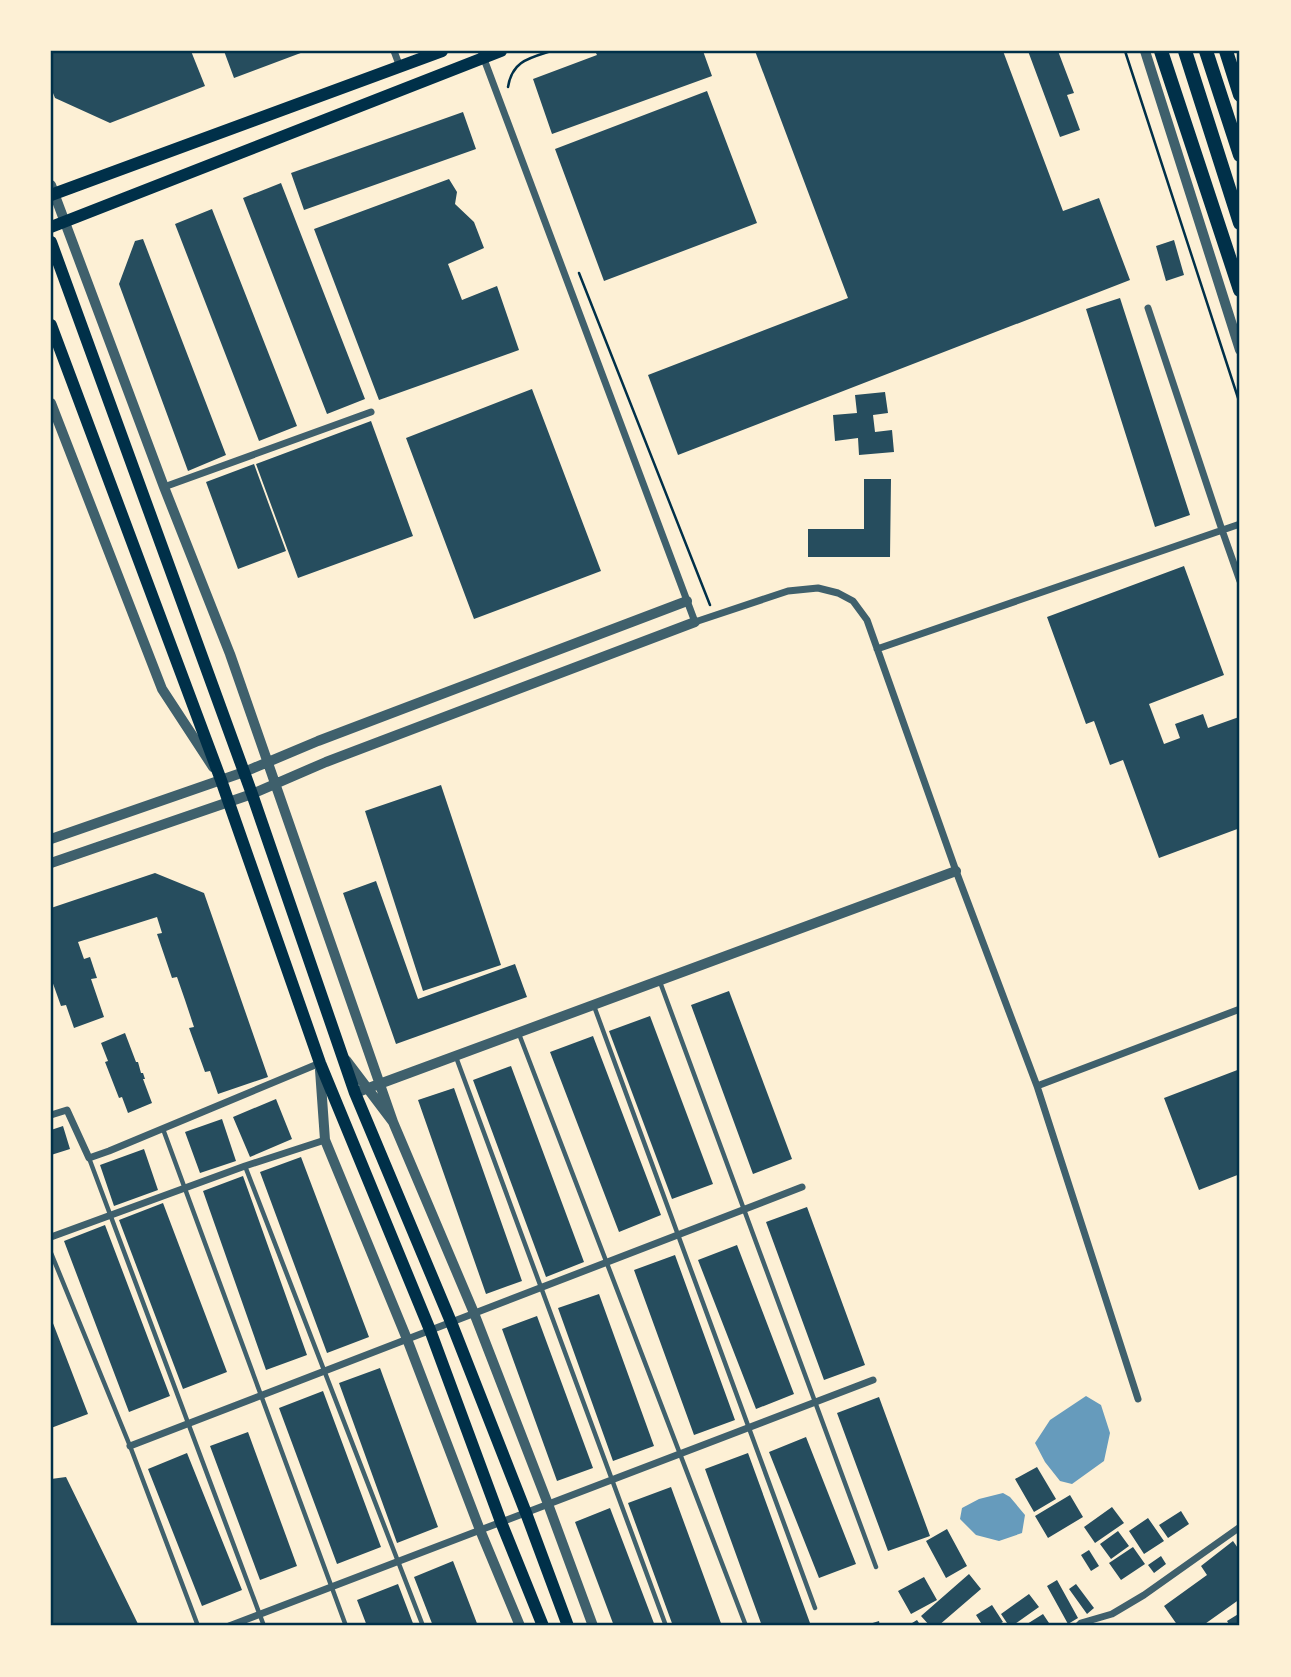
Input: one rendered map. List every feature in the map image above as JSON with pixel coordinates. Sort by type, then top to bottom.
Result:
[{"type":"main road","points":[[52,191],[442,51]]},
{"type":"main road","points":[[51,227],[483,54],[501,51]]},
{"type":"main road","points":[[1161,51],[1240,290]]},
{"type":"main road","points":[[1185,51],[1240,223]]},
{"type":"main road","points":[[1206,51],[1240,155]]},
{"type":"main road","points":[[1226,51],[1240,95]]},
{"type":"main road","points":[[51,243],[252,794],[342,1055],[362,1091],[568,1626]]},
{"type":"main road","points":[[51,325],[221,780],[320,1063],[430,1330],[501,1522],[543,1626]]},
{"type":"street","points":[[394,51],[400,67]]},
{"type":"street","points":[[1145,51],[1240,350]]},
{"type":"street","points":[[483,54],[695,622]]},
{"type":"street","points":[[52,191],[230,654],[393,1122],[474,1313],[593,1626]]},
{"type":"street","points":[[1148,308],[1240,581]]},
{"type":"street","points":[[51,403],[53,416],[162,689],[221,780]]},
{"type":"street","points":[[164,487],[370,412]]},
{"type":"street","points":[[877,649],[1240,524]]},
{"type":"street","points":[[51,863],[252,794],[326,762],[714,615],[788,591],[818,588],[838,593],[853,601],[867,621],[956,871],[1037,1086],[1138,1399]]},
{"type":"street","points":[[51,839],[244,772],[318,741],[687,601]]},
{"type":"street","points":[[393,1122],[362,1091],[956,871]]},
{"type":"street","points":[[1037,1086],[1240,1009]]},
{"type":"street","points":[[51,1115],[67,1110],[89,1158],[320,1063],[325,1140],[520,1626]]},
{"type":"street","points":[[51,1237],[245,1166],[325,1140]]},
{"type":"street","points":[[130,1446],[802,1187]]},
{"type":"street","points":[[229,1626],[873,1380]]},
{"type":"street","points":[[1078,1626],[1112,1614],[1144,1595],[1240,1527]]},
{"type":"lane","points":[[660,981],[876,1567]]},
{"type":"lane","points":[[594,1005],[815,1608]]},
{"type":"lane","points":[[519,1033],[746,1626]]},
{"type":"lane","points":[[456,1056],[666,1626]]},
{"type":"lane","points":[[162,1128],[346,1626]]},
{"type":"lane","points":[[89,1158],[264,1626]]},
{"type":"lane","points":[[245,1166],[423,1626]]},
{"type":"lane","points":[[51,1253],[130,1446],[198,1626]]},
{"type":"path","points":[[508,94],[509,79],[516,67],[527,59],[551,51]]},
{"type":"path","points":[[1125,51],[1240,404]]},
{"type":"path","points":[[577,268],[714,615]]},
{"type":"water","points":[[1086,1396],[1101,1405],[1110,1433],[1104,1461],[1072,1484],[1060,1481],[1035,1443],[1050,1420]]},
{"type":"water","points":[[1003,1493],[1010,1497],[1025,1515],[1022,1533],[999,1541],[976,1535],[960,1519],[962,1508],[979,1499]]},
{"type":"building","points":[[51,51],[191,51],[205,86],[110,123],[55,98],[51,88]]},
{"type":"building","points":[[224,51],[306,51],[234,78]]},
{"type":"building","points":[[595,51],[703,51],[712,76],[552,134],[533,79],[597,55]]},
{"type":"building","points":[[755,51],[1003,51],[1063,211],[1099,198],[1130,280],[678,455],[648,375],[848,298]]},
{"type":"building","points":[[1028,51],[1058,51],[1074,93],[1067,95],[1080,130],[1060,137]]},
{"type":"building","points":[[707,91],[757,223],[604,281],[555,149]]},
{"type":"building","points":[[463,112],[476,149],[304,210],[291,173]]},
{"type":"building","points":[[449,179],[457,192],[455,204],[474,222],[484,248],[448,264],[462,300],[497,286],[519,350],[379,400],[314,229]]},
{"type":"building","points":[[281,183],[365,399],[327,414],[243,198]]},
{"type":"building","points":[[212,209],[297,426],[259,441],[175,224]]},
{"type":"building","points":[[143,239],[226,455],[188,471],[119,284],[135,241]]},
{"type":"building","points":[[1174,240],[1184,275],[1166,281],[1156,246]]},
{"type":"building","points":[[1120,298],[1190,515],[1155,527],[1086,309]]},
{"type":"building","points":[[532,389],[601,571],[474,619],[406,438]]},
{"type":"building","points":[[885,392],[888,413],[873,415],[875,432],[892,430],[894,452],[859,455],[858,438],[835,441],[833,415],[857,413],[855,395]]},
{"type":"building","points":[[371,421],[413,536],[298,578],[256,464]]},
{"type":"building","points":[[254,464],[286,551],[238,569],[206,482]]},
{"type":"building","points":[[864,479],[891,479],[890,557],[808,557],[808,529],[864,529]]},
{"type":"building","points":[[1184,566],[1224,675],[1149,704],[1164,744],[1180,738],[1175,724],[1203,714],[1208,728],[1239,717],[1240,828],[1159,858],[1123,760],[1110,765],[1094,721],[1086,724],[1047,617]]},
{"type":"building","points":[[441,785],[501,965],[423,991],[365,811]]},
{"type":"building","points":[[155,873],[204,893],[268,1077],[218,1094],[210,1071],[205,1072],[189,1028],[194,1027],[177,977],[172,978],[157,934],[162,933],[157,917],[78,942],[84,959],[90,957],[97,978],[91,979],[104,1017],[74,1028],[66,1005],[61,1006],[51,978],[51,908]]},
{"type":"building","points":[[376,881],[418,999],[515,964],[527,997],[396,1044],[343,893]]},
{"type":"building","points":[[729,991],[792,1159],[753,1174],[691,1005]]},
{"type":"building","points":[[650,1016],[713,1184],[672,1199],[609,1031]]},
{"type":"building","points":[[125,1033],[143,1073],[152,1103],[128,1113],[105,1062],[108,1061],[101,1043]]},
{"type":"building","points":[[593,1036],[661,1215],[619,1232],[550,1052]]},
{"type":"building","points":[[511,1066],[584,1262],[546,1277],[473,1080]]},
{"type":"building","points":[[1240,1069],[1240,1174],[1199,1190],[1164,1098]]},
{"type":"building","points":[[454,1088],[522,1281],[486,1294],[418,1100]]},
{"type":"building","points":[[276,1099],[292,1139],[250,1157],[233,1117]]},
{"type":"building","points":[[222,1119],[236,1161],[200,1173],[185,1132]]},
{"type":"building","points":[[63,1126],[70,1149],[51,1155],[51,1130]]},
{"type":"building","points":[[144,1149],[158,1190],[114,1206],[100,1165]]},
{"type":"building","points":[[301,1157],[369,1337],[327,1353],[260,1172]]},
{"type":"building","points":[[243,1176],[307,1355],[266,1370],[203,1191]]},
{"type":"building","points":[[163,1203],[227,1372],[183,1389],[119,1220]]},
{"type":"building","points":[[807,1207],[865,1365],[824,1380],[766,1222]]},
{"type":"building","points":[[105,1225],[170,1396],[129,1412],[64,1241]]},
{"type":"building","points":[[737,1245],[794,1394],[756,1409],[698,1260]]},
{"type":"building","points":[[675,1255],[735,1420],[694,1435],[634,1270]]},
{"type":"building","points":[[599,1294],[654,1446],[613,1461],[558,1308]]},
{"type":"building","points":[[537,1316],[593,1468],[557,1481],[502,1329]]},
{"type":"building","points":[[51,1318],[88,1414],[51,1428]]},
{"type":"building","points":[[380,1368],[438,1527],[397,1543],[339,1383]]},
{"type":"building","points":[[323,1391],[381,1547],[337,1564],[279,1408]]},
{"type":"building","points":[[879,1397],[930,1536],[888,1551],[837,1413]]},
{"type":"building","points":[[248,1432],[297,1566],[260,1580],[210,1446]]},
{"type":"building","points":[[806,1437],[856,1564],[819,1578],[769,1452]]},
{"type":"building","points":[[187,1453],[242,1590],[202,1606],[148,1469]]},
{"type":"building","points":[[748,1453],[810,1623],[802,1626],[762,1626],[705,1469]]},
{"type":"building","points":[[1037,1467],[1056,1499],[1034,1512],[1015,1479]]},
{"type":"building","points":[[66,1477],[139,1626],[51,1626],[51,1479]]},
{"type":"building","points":[[671,1487],[722,1626],[673,1626],[628,1503]]},
{"type":"building","points":[[1070,1495],[1083,1517],[1048,1538],[1035,1516]]},
{"type":"building","points":[[1112,1507],[1124,1523],[1095,1543],[1084,1527]]},
{"type":"building","points":[[610,1508],[655,1626],[614,1626],[575,1522]]},
{"type":"building","points":[[1181,1511],[1189,1524],[1168,1538],[1159,1525]]},
{"type":"building","points":[[1148,1518],[1164,1541],[1144,1554],[1129,1531]]},
{"type":"building","points":[[947,1529],[967,1566],[946,1578],[926,1541]]},
{"type":"building","points":[[1118,1531],[1129,1546],[1111,1559],[1100,1544]]},
{"type":"building","points":[[1233,1541],[1240,1551],[1240,1599],[1202,1626],[1178,1626],[1164,1606],[1207,1575],[1201,1566]]},
{"type":"building","points":[[1133,1547],[1145,1564],[1121,1580],[1109,1563]]},
{"type":"building","points":[[1089,1550],[1099,1566],[1091,1571],[1081,1555]]},
{"type":"building","points":[[1161,1556],[1166,1564],[1154,1573],[1148,1565]]},
{"type":"building","points":[[453,1561],[478,1626],[433,1626],[414,1577]]},
{"type":"building","points":[[969,1574],[981,1589],[938,1626],[930,1626],[921,1616]]},
{"type":"building","points":[[924,1577],[937,1600],[911,1614],[898,1591]]},
{"type":"building","points":[[1057,1580],[1078,1618],[1068,1624],[1047,1586]]},
{"type":"building","points":[[398,1584],[414,1626],[367,1626],[357,1600]]},
{"type":"building","points":[[1076,1584],[1094,1608],[1087,1614],[1069,1589]]},
{"type":"building","points":[[1029,1594],[1039,1607],[1009,1626],[1001,1614]]},
{"type":"building","points":[[992,1605],[1003,1622],[996,1626],[983,1626],[976,1615]]},
{"type":"building","points":[[1240,1613],[1240,1626],[1230,1626],[1227,1621]]},
{"type":"building","points":[[1043,1614],[1051,1626],[1027,1624]]},
{"type":"building","points":[[917,1620],[921,1626],[907,1626]]},
{"type":"building","points":[[879,1621],[880,1626],[863,1626]]}]
